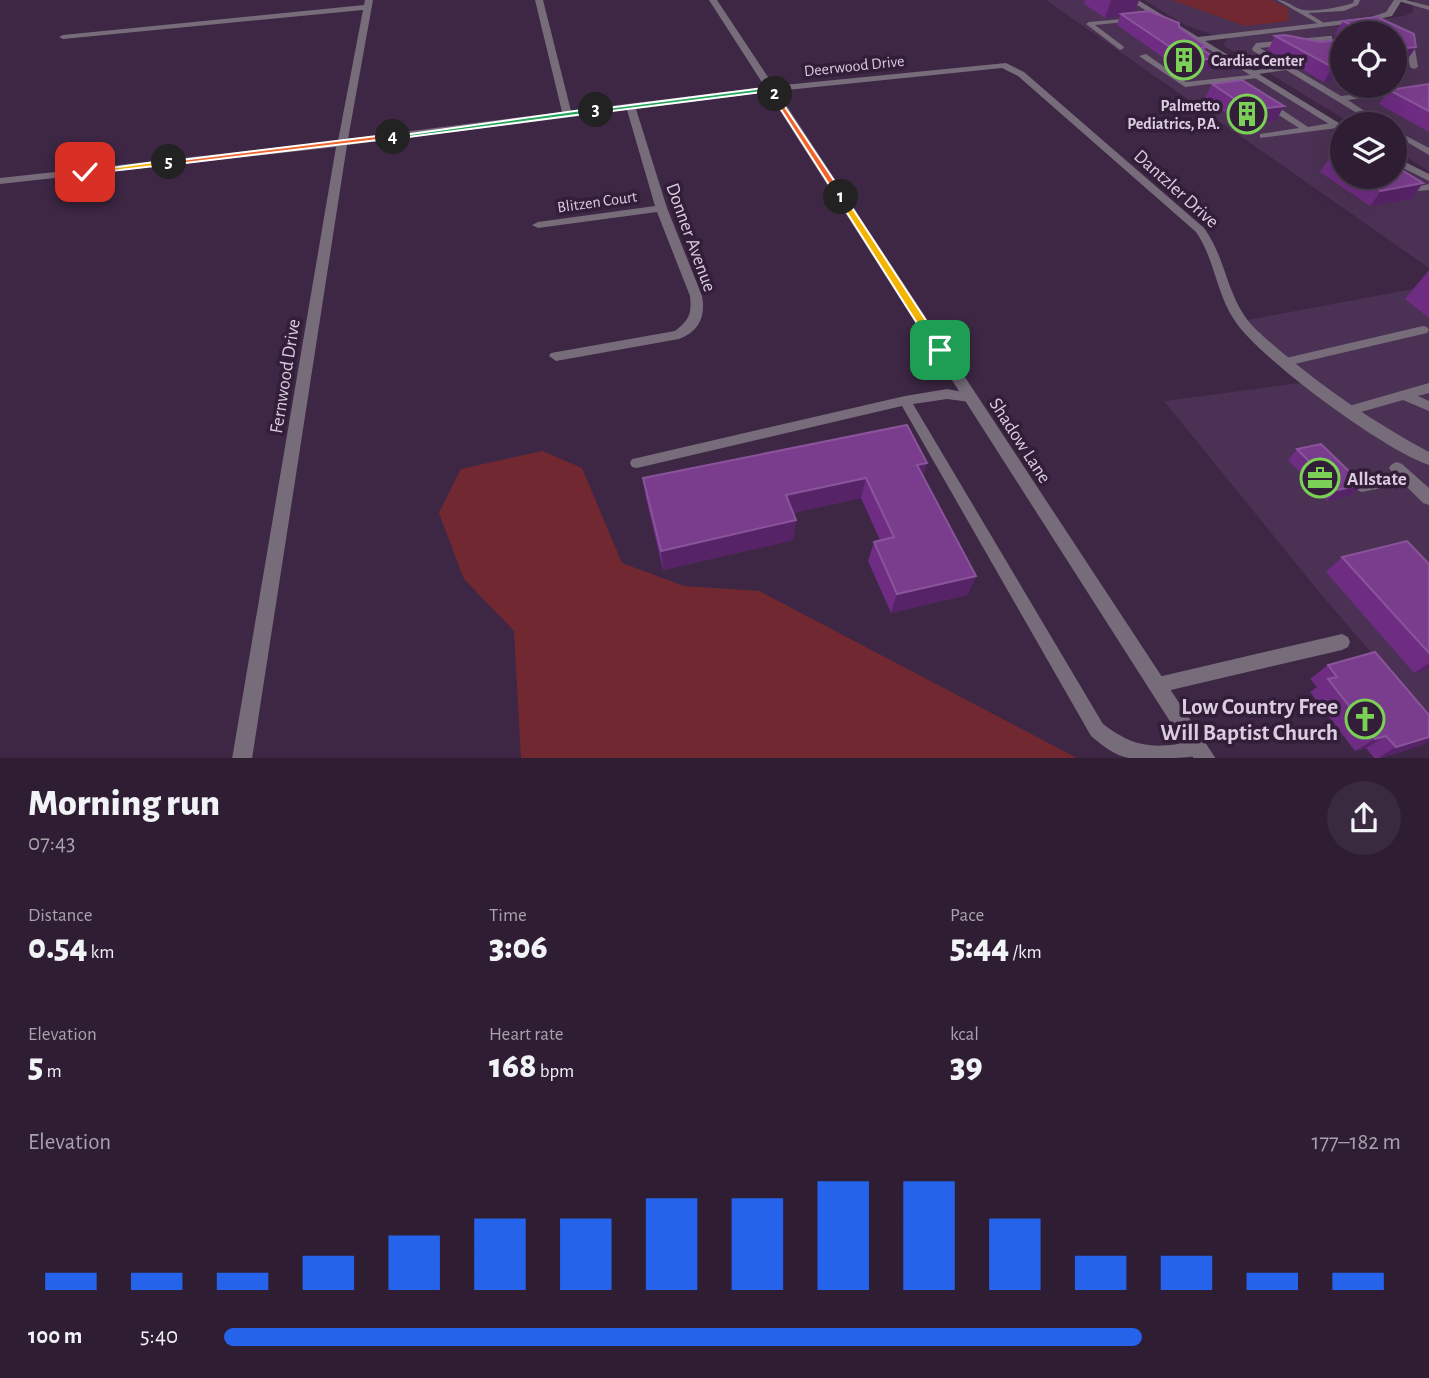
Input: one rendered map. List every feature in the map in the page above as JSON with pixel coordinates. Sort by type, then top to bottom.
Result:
[{"type":"street","points":[[539,0],[567,114]]},
{"type":"street","name":"Shadow Lane","points":[[713,0],[1203,753]]},
{"type":"street","points":[[1199,39],[1376,17],[1389,14],[1398,0]]},
{"type":"street","points":[[63,37],[369,3]]},
{"type":"street","name":"Fernwood Drive","points":[[242,758],[342,144],[369,3]]},
{"type":"street","points":[[1134,3],[1199,39],[1330,121]]},
{"type":"street","name":"Deerwood Drive","points":[[0,181],[342,144],[771,89],[1003,65]]},
{"type":"street","name":"Dantzler Drive","points":[[1003,65],[1021,74],[1200,230],[1212,243],[1230,302],[1239,317],[1286,362],[1347,411],[1429,459]]},
{"type":"street","name":"Donner Avenue","points":[[556,356],[679,335],[694,323],[698,308],[696,296],[661,208],[631,106]]},
{"type":"street","points":[[1407,166],[1429,178]]},
{"type":"street","name":"Blitzen Court","points":[[538,225],[661,208]]},
{"type":"street","points":[[1402,472],[1429,498]]},
{"type":"lane","points":[[1280,0],[1322,24]]},
{"type":"lane","points":[[1301,12],[1344,9],[1356,4],[1357,0]]},
{"type":"lane","points":[[1398,0],[1428,7]]},
{"type":"lane","points":[[1149,19],[1162,17]]},
{"type":"lane","points":[[1376,17],[1410,38],[1414,67]]},
{"type":"lane","points":[[1120,48],[1088,24],[1137,20]]},
{"type":"lane","points":[[1308,26],[1332,40],[1255,47],[1259,52],[1361,112]]},
{"type":"lane","points":[[1143,56],[1185,85],[1287,68]]},
{"type":"lane","points":[[1340,99],[1347,98]]},
{"type":"lane","points":[[1262,101],[1307,130]]},
{"type":"lane","points":[[1263,136],[1330,128]]},
{"type":"lane","points":[[1407,139],[1429,152]]},
{"type":"lane","points":[[1407,187],[1412,190],[1429,187]]},
{"type":"lane","points":[[1286,362],[1423,330]]},
{"type":"lane","points":[[1347,411],[1429,388]]},
{"type":"lane","points":[[637,463],[905,401],[947,394],[970,397]]},
{"type":"lane","points":[[1405,395],[1429,406]]},
{"type":"lane","points":[[905,401],[1097,730],[1116,747],[1142,754],[1169,756],[1203,753]]},
{"type":"lane","points":[[1343,467],[1362,486],[1402,472]]},
{"type":"lane","points":[[1158,685],[1342,642]]},
{"type":"shaded area","points":[[1046,0],[1133,0],[1330,122],[1330,189],[1407,189],[1407,166],[1429,178],[1429,268]]},
{"type":"shaded area","points":[[1144,0],[1398,0],[1389,14],[1371,19],[1330,21],[1330,24],[1219,37],[1185,25]]},
{"type":"shaded area","points":[[1172,0],[1271,0],[1288,8],[1289,21],[1245,26]]},
{"type":"shaded area","points":[[1413,0],[1429,0],[1429,171],[1407,157],[1407,112],[1332,112],[1223,45],[1231,38],[1330,25],[1330,98],[1407,98],[1407,21],[1365,21],[1404,16],[1413,12]]},
{"type":"shaded area","points":[[1429,286],[1429,720],[1319,592],[1164,401],[1307,382],[1242,321]]},
{"type":"shaded area","points":[[542,451],[582,468],[622,563],[684,586],[759,591],[1077,758],[521,758],[514,631],[464,579],[439,513],[461,469]]},
{"type":"building","points":[[1149,11],[1179,23],[1179,27],[1207,47],[1200,48],[1216,58],[1191,61],[1121,14]]},
{"type":"building","points":[[1377,17],[1386,21],[1343,21]]},
{"type":"building","points":[[1407,31],[1414,34],[1416,47],[1407,48]]},
{"type":"building","points":[[1275,36],[1330,41],[1330,66]]},
{"type":"building","points":[[1242,80],[1284,106],[1251,110],[1212,84]]},
{"type":"building","points":[[1429,84],[1429,111],[1404,98],[1407,98],[1407,87]]},
{"type":"building","points":[[1407,173],[1423,183],[1407,186]]},
{"type":"building","points":[[907,425],[927,463],[917,465],[976,576],[897,594],[874,542],[894,537],[866,478],[786,495],[796,520],[661,551],[643,478]]},
{"type":"building","points":[[1321,444],[1363,485],[1337,490],[1297,449]]},
{"type":"building","points":[[1407,541],[1429,564],[1429,653],[1342,557]]},
{"type":"building","points":[[1375,652],[1429,715],[1429,737],[1396,747],[1386,736],[1375,739],[1328,679],[1337,677],[1328,665]]},
{"type":"place","name":"Cardiac Center","points":[[1184,60]]},
{"type":"place","name":"Palmetto Pediatrics, P.A.","points":[[1247,114]]},
{"type":"place","name":"Allstate","points":[[1320,478]]},
{"type":"place","name":"Low Country Free Will Baptist Church","points":[[1365,719]]},
{"type":"route","points":[[85,172],[342,144],[771,89],[940,350]]}]
